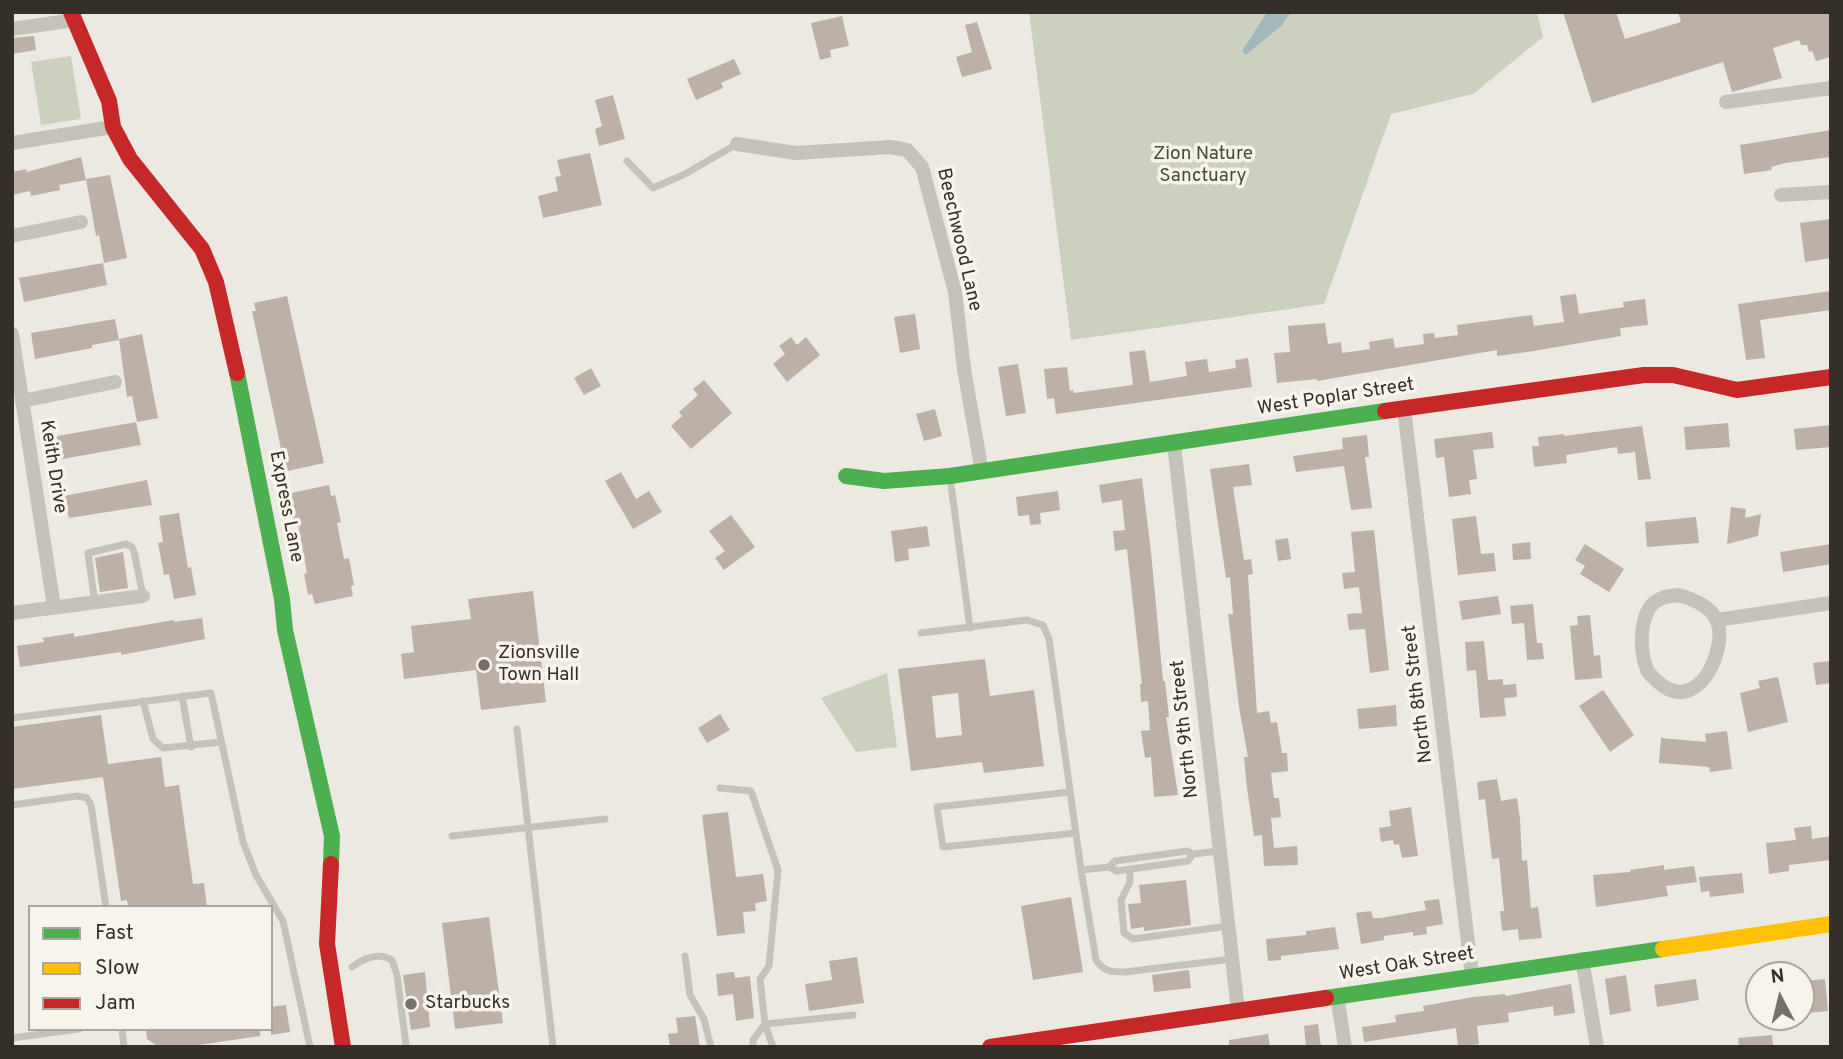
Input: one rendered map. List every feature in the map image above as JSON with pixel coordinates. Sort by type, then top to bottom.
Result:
[{"type":"street","points":[[12,29],[72,16]]},
{"type":"street","name":"Express Lane","points":[[72,16],[109,101],[113,127],[130,159],[202,250],[216,282],[224,311],[282,598],[285,631],[332,836],[327,944],[343,1047]]},
{"type":"street","points":[[1726,102],[1831,88]]},
{"type":"street","points":[[12,143],[113,127]]},
{"type":"street","name":"Beechwood Lane","points":[[737,145],[796,153],[890,146],[907,150],[922,167],[955,292],[964,369],[982,472]]},
{"type":"street","points":[[1781,195],[1831,192]]},
{"type":"street","points":[[12,236],[81,222]]},
{"type":"street","name":"Keith Drive","points":[[12,334],[54,607]]},
{"type":"street","name":"West Poplar Street","points":[[846,476],[884,481],[950,477],[1404,408],[1644,375],[1673,374],[1737,390],[1831,377]]},
{"type":"street","points":[[22,401],[115,382]]},
{"type":"street","name":"North 8th Street","points":[[1404,408],[1472,976]]},
{"type":"street","name":"North 9th Street","points":[[1174,444],[1238,1011]]},
{"type":"street","points":[[1678,595],[1695,600],[1714,612],[1717,620],[1720,628],[1717,652],[1702,683],[1688,691],[1673,692],[1648,672],[1643,651],[1643,631],[1648,610],[1661,598],[1678,595]]},
{"type":"street","points":[[12,613],[143,596]]},
{"type":"street","points":[[1717,620],[1831,603]]},
{"type":"street","name":"West Oak Street","points":[[990,1047],[1831,924]]},
{"type":"street","points":[[1582,959],[1597,1047]]},
{"type":"street","points":[[1337,996],[1345,1047]]},
{"type":"lane","points":[[627,161],[653,188],[685,174],[737,145]]},
{"type":"lane","points":[[950,477],[970,628]]},
{"type":"lane","points":[[95,604],[88,554],[94,550],[126,544],[132,547],[134,552],[143,596]]},
{"type":"lane","points":[[921,634],[1027,621],[1042,625],[1049,639],[1081,870],[1096,960],[1102,969],[1125,972],[1232,959]]},
{"type":"lane","points":[[12,718],[211,693],[246,851],[256,875],[283,921],[310,1047]]},
{"type":"lane","points":[[182,696],[191,747]]},
{"type":"lane","points":[[143,701],[153,739],[163,748],[221,742]]},
{"type":"lane","points":[[517,729],[553,1047]]},
{"type":"lane","points":[[720,788],[751,790],[778,870],[769,966],[760,979],[765,1024],[773,1047]]},
{"type":"lane","points":[[1070,792],[937,807],[943,847],[1076,833]]},
{"type":"lane","points":[[12,805],[77,796],[87,798],[91,806],[106,905]]},
{"type":"lane","points":[[452,836],[605,819]]},
{"type":"lane","points":[[1081,870],[1110,867],[1117,871],[1188,861],[1193,855],[1219,850]]},
{"type":"lane","points":[[1110,867],[1115,861],[1187,851],[1193,855]]},
{"type":"lane","points":[[1130,869],[1130,882],[1121,900],[1124,933],[1127,937],[1133,939],[1228,926]]},
{"type":"lane","points":[[352,967],[362,959],[378,956],[392,960],[397,975],[406,1045]]},
{"type":"lane","points":[[685,956],[690,995],[704,1019],[711,1047]]},
{"type":"lane","points":[[753,1047],[753,1040],[765,1024],[853,1015]]},
{"type":"lane","points":[[12,1038],[65,1031]]},
{"type":"lane","points":[[23,1037],[24,1047]]},
{"type":"green space","name":"Zion Nature Sanctuary","points":[[1029,12],[1537,12],[1543,37],[1473,94],[1391,114],[1324,304],[1071,340]]},
{"type":"green space","points":[[71,56],[81,119],[41,125],[31,62]]},
{"type":"green space","points":[[887,673],[897,747],[856,752],[821,698]]},
{"type":"water","points":[[1267,12],[1291,12],[1282,25],[1246,55],[1242,51]]},
{"type":"building","points":[[1563,12],[1616,12],[1625,39],[1681,22],[1678,12],[1831,12],[1831,57],[1816,61],[1812,51],[1809,52],[1807,45],[1801,45],[1799,40],[1773,48],[1782,78],[1732,92],[1723,62],[1592,103]]},
{"type":"building","points":[[842,16],[849,46],[830,50],[831,57],[820,60],[811,23]]},
{"type":"building","points":[[977,22],[992,69],[962,77],[956,57],[972,52],[965,25]]},
{"type":"building","points":[[34,36],[36,50],[12,54],[12,38]]},
{"type":"building","points":[[734,59],[741,74],[721,83],[723,88],[696,100],[687,79]]},
{"type":"building","points":[[613,95],[625,139],[599,146],[595,129],[602,126],[595,100]]},
{"type":"building","points":[[1831,130],[1831,157],[1785,163],[1771,167],[1772,170],[1744,174],[1740,145]]},
{"type":"building","points":[[590,153],[602,205],[543,218],[538,196],[558,191],[555,177],[561,176],[557,160]]},
{"type":"building","points":[[81,157],[86,180],[59,185],[60,190],[31,196],[30,191],[12,195],[12,172],[26,169],[27,172]]},
{"type":"building","points":[[110,175],[127,258],[104,263],[99,235],[96,236],[86,179]]},
{"type":"building","points":[[1831,219],[1831,258],[1805,262],[1800,223]]},
{"type":"building","points":[[103,263],[107,285],[24,302],[19,278]]},
{"type":"building","points":[[1831,291],[1831,310],[1760,320],[1765,358],[1746,360],[1738,304]]},
{"type":"building","points":[[1576,294],[1579,314],[1624,307],[1623,302],[1645,299],[1648,325],[1620,328],[1621,336],[1527,352],[1497,356],[1497,350],[1317,381],[1277,383],[1274,353],[1290,352],[1288,326],[1325,323],[1328,344],[1341,342],[1342,353],[1370,349],[1369,342],[1393,338],[1395,348],[1424,344],[1423,334],[1434,333],[1435,338],[1458,335],[1457,325],[1532,315],[1534,326],[1564,322],[1560,296]]},
{"type":"building","points":[[287,296],[324,463],[288,471],[284,463],[252,311],[256,311],[254,303]]},
{"type":"building","points":[[915,314],[920,349],[900,353],[894,317]]},
{"type":"building","points":[[115,319],[119,340],[35,359],[31,333]]},
{"type":"building","points":[[142,334],[158,418],[137,422],[132,396],[127,397],[119,339]]},
{"type":"building","points":[[791,337],[797,345],[806,337],[820,355],[787,382],[773,364],[785,354],[779,346]]},
{"type":"building","points":[[1145,350],[1150,382],[1187,376],[1185,362],[1207,359],[1209,372],[1236,368],[1235,360],[1248,358],[1252,387],[1056,414],[1054,398],[1047,399],[1044,369],[1067,367],[1070,391],[1073,390],[1074,393],[1133,385],[1129,352]]},
{"type":"building","points":[[1018,364],[1026,413],[1006,416],[998,367]]},
{"type":"building","points":[[591,368],[601,386],[584,395],[574,378]]},
{"type":"building","points":[[704,380],[732,413],[691,449],[671,426],[682,416],[679,412],[698,395],[693,389]]},
{"type":"building","points":[[935,409],[942,436],[924,441],[916,414]]},
{"type":"building","points":[[136,422],[141,445],[57,460],[52,437]]},
{"type":"building","points":[[1728,423],[1730,447],[1686,450],[1684,427]]},
{"type":"building","points":[[1831,425],[1831,447],[1796,450],[1794,429]]},
{"type":"building","points":[[1642,426],[1651,479],[1638,480],[1635,452],[1618,454],[1617,447],[1566,455],[1567,463],[1534,467],[1532,446],[1539,446],[1538,437]]},
{"type":"building","points":[[1492,432],[1494,448],[1473,450],[1477,479],[1469,480],[1471,494],[1449,497],[1444,457],[1436,458],[1434,439]]},
{"type":"building","points":[[1367,435],[1369,457],[1365,457],[1372,508],[1351,510],[1344,466],[1296,472],[1293,456],[1343,449],[1342,438]]},
{"type":"building","points":[[1249,464],[1252,485],[1233,487],[1244,560],[1251,559],[1253,574],[1248,575],[1257,713],[1269,711],[1271,723],[1277,722],[1282,753],[1287,753],[1288,771],[1271,773],[1274,798],[1279,798],[1281,817],[1271,818],[1274,848],[1297,846],[1298,865],[1264,866],[1262,835],[1254,836],[1247,788],[1244,757],[1248,757],[1228,614],[1233,614],[1230,577],[1226,578],[1210,469]]},
{"type":"building","points":[[621,472],[636,499],[649,491],[662,512],[633,529],[605,481]]},
{"type":"building","points":[[1142,478],[1169,717],[1166,717],[1178,795],[1154,797],[1151,757],[1145,758],[1141,731],[1150,730],[1148,701],[1141,702],[1142,684],[1127,549],[1115,551],[1113,531],[1125,530],[1122,500],[1102,503],[1099,485]]},
{"type":"building","points":[[147,480],[152,505],[69,518],[64,496]]},
{"type":"building","points":[[329,485],[331,496],[335,495],[341,522],[337,523],[344,559],[349,558],[354,585],[351,586],[353,596],[315,604],[312,594],[308,595],[298,524],[294,525],[290,504],[293,504],[291,493]]},
{"type":"building","points":[[1058,491],[1060,510],[1040,513],[1041,524],[1030,525],[1029,515],[1018,516],[1016,497]]},
{"type":"building","points":[[1731,507],[1746,509],[1745,518],[1761,514],[1758,536],[1727,544]]},
{"type":"building","points":[[179,513],[188,568],[191,567],[196,595],[174,599],[169,574],[164,575],[158,543],[163,542],[159,516]]},
{"type":"building","points":[[731,515],[755,547],[724,570],[715,558],[725,551],[709,531]]},
{"type":"building","points":[[1476,516],[1481,554],[1494,553],[1496,571],[1458,575],[1452,519]]},
{"type":"building","points":[[1696,517],[1699,543],[1647,547],[1645,522]]},
{"type":"building","points":[[927,526],[930,546],[908,549],[909,560],[895,562],[891,531]]},
{"type":"building","points":[[1374,530],[1389,670],[1370,673],[1365,629],[1349,630],[1347,614],[1362,613],[1359,587],[1344,589],[1342,573],[1355,572],[1351,532]]},
{"type":"building","points":[[1288,538],[1291,559],[1278,561],[1275,540]]},
{"type":"building","points":[[1530,542],[1531,559],[1513,560],[1512,544]]},
{"type":"building","points":[[1585,544],[1624,569],[1609,592],[1580,574],[1585,566],[1575,560]]},
{"type":"building","points":[[1831,544],[1831,564],[1783,572],[1780,552]]},
{"type":"building","points":[[123,552],[128,588],[100,592],[95,558]]},
{"type":"building","points":[[533,591],[546,702],[481,710],[476,670],[404,679],[401,654],[414,652],[411,626],[471,619],[468,599]]},
{"type":"building","points":[[1498,596],[1501,614],[1462,620],[1459,601]]},
{"type":"building","points":[[1533,604],[1537,643],[1542,643],[1544,659],[1527,660],[1524,623],[1512,624],[1510,606]]},
{"type":"building","points":[[1590,615],[1594,656],[1600,655],[1602,678],[1575,680],[1570,626],[1578,625],[1577,616]]},
{"type":"building","points":[[202,618],[205,639],[121,655],[121,652],[20,667],[17,646],[44,642],[43,638],[74,633],[74,637],[174,620]]},
{"type":"building","points":[[1484,641],[1488,680],[1503,679],[1503,685],[1516,684],[1517,697],[1504,698],[1506,716],[1480,718],[1476,670],[1467,671],[1465,642]]},
{"type":"building","points":[[985,659],[990,696],[1034,690],[1044,766],[984,773],[982,762],[911,771],[898,669]],"holes":[[[958,693],[962,735],[936,738],[932,696]]]},
{"type":"building","points":[[1831,661],[1831,683],[1816,685],[1813,663]]},
{"type":"building","points":[[1778,677],[1788,722],[1748,732],[1740,693],[1760,688],[1758,681]]},
{"type":"building","points":[[1603,690],[1634,735],[1610,752],[1579,706]]},
{"type":"building","points":[[1396,705],[1397,726],[1359,729],[1357,709]]},
{"type":"building","points":[[720,714],[730,730],[707,743],[698,728]]},
{"type":"building","points":[[101,715],[108,764],[161,757],[165,787],[179,785],[193,884],[204,883],[207,905],[128,905],[127,900],[121,901],[103,777],[12,789],[12,727]]},
{"type":"building","points":[[1727,731],[1732,769],[1710,772],[1709,767],[1659,763],[1661,738],[1706,742],[1705,734]]},
{"type":"building","points":[[1497,779],[1501,801],[1517,798],[1522,861],[1527,860],[1531,908],[1538,907],[1542,938],[1519,940],[1518,929],[1502,931],[1500,911],[1504,911],[1499,858],[1492,859],[1485,799],[1479,800],[1477,782]]},
{"type":"building","points":[[1411,807],[1418,856],[1402,858],[1399,844],[1394,845],[1393,840],[1381,842],[1379,828],[1391,826],[1389,811]]},
{"type":"building","points":[[728,812],[736,877],[763,874],[767,901],[755,903],[756,911],[743,912],[745,933],[717,936],[702,815]]},
{"type":"building","points":[[1811,826],[1812,839],[1831,836],[1831,860],[1789,865],[1789,871],[1769,874],[1766,843],[1796,840],[1794,828]]},
{"type":"building","points":[[1664,865],[1664,870],[1694,866],[1697,882],[1666,886],[1668,896],[1596,907],[1593,875],[1630,872]]},
{"type":"building","points":[[1742,873],[1744,893],[1710,897],[1709,891],[1701,892],[1699,877]]},
{"type":"building","points":[[1186,880],[1191,925],[1144,931],[1144,927],[1131,929],[1128,904],[1141,903],[1139,885]]},
{"type":"building","points":[[1071,897],[1083,972],[1033,980],[1021,906]]},
{"type":"building","points":[[1439,899],[1443,924],[1426,927],[1427,934],[1413,936],[1413,932],[1384,936],[1384,940],[1361,944],[1356,913],[1371,911],[1373,918],[1381,918],[1426,910],[1424,901]]},
{"type":"building","points":[[489,917],[503,1023],[455,1029],[442,923]]},
{"type":"building","points":[[1335,927],[1339,949],[1281,956],[1281,960],[1268,961],[1266,939],[1306,935],[1306,931]]},
{"type":"building","points":[[857,957],[864,1003],[809,1011],[805,984],[832,980],[829,961]]},
{"type":"building","points":[[1189,970],[1191,988],[1154,992],[1152,975]]},
{"type":"building","points":[[425,972],[430,1027],[411,1030],[403,975]]},
{"type":"building","points":[[734,972],[735,978],[750,976],[754,1018],[736,1021],[733,994],[718,996],[716,974]]},
{"type":"building","points":[[1626,975],[1631,1011],[1610,1015],[1605,979]]},
{"type":"building","points":[[1696,979],[1699,1000],[1657,1007],[1654,985]]},
{"type":"building","points":[[1825,979],[1828,1011],[1815,1012],[1815,980]]},
{"type":"building","points":[[1571,984],[1575,1013],[1554,1016],[1553,1006],[1508,1013],[1509,1022],[1477,1026],[1479,1044],[1458,1047],[1456,1028],[1364,1042],[1362,1027],[1396,1022],[1395,1015],[1424,1011],[1423,1006],[1473,997],[1506,996]]},
{"type":"building","points":[[286,1005],[290,1032],[271,1035],[273,1007]]},
{"type":"building","points":[[695,1016],[700,1047],[670,1047],[668,1034],[678,1033],[676,1018]]},
{"type":"building","points":[[1318,1024],[1321,1047],[1306,1047],[1304,1026]]},
{"type":"building","points":[[146,1031],[260,1031],[260,1036],[186,1047],[159,1047],[147,1039]]},
{"type":"building","points":[[1268,1034],[1270,1047],[1229,1047],[1229,1040]]},
{"type":"building","points":[[1772,1035],[1773,1047],[1739,1047],[1738,1038]]},
{"type":"traffic: fast","points":[[237,373],[282,599],[285,630],[332,836],[331,864]]},
{"type":"traffic: fast","points":[[846,476],[884,481],[950,476],[1385,411]]},
{"type":"traffic: fast","points":[[1326,998],[1663,949]]},
{"type":"traffic: slow","points":[[1663,949],[1831,924]]},
{"type":"traffic: jam","points":[[71,12],[109,101],[113,127],[130,159],[202,249],[216,282],[237,373]]},
{"type":"traffic: jam","points":[[1385,411],[1644,375],[1673,375],[1737,390],[1831,377]]},
{"type":"traffic: jam","points":[[331,864],[327,944],[343,1047]]},
{"type":"traffic: jam","points":[[990,1047],[1326,998]]},
{"type":"place","name":"Zionsville Town Hall","points":[[484,665]]},
{"type":"place","name":"Starbucks","points":[[411,1004]]}]
